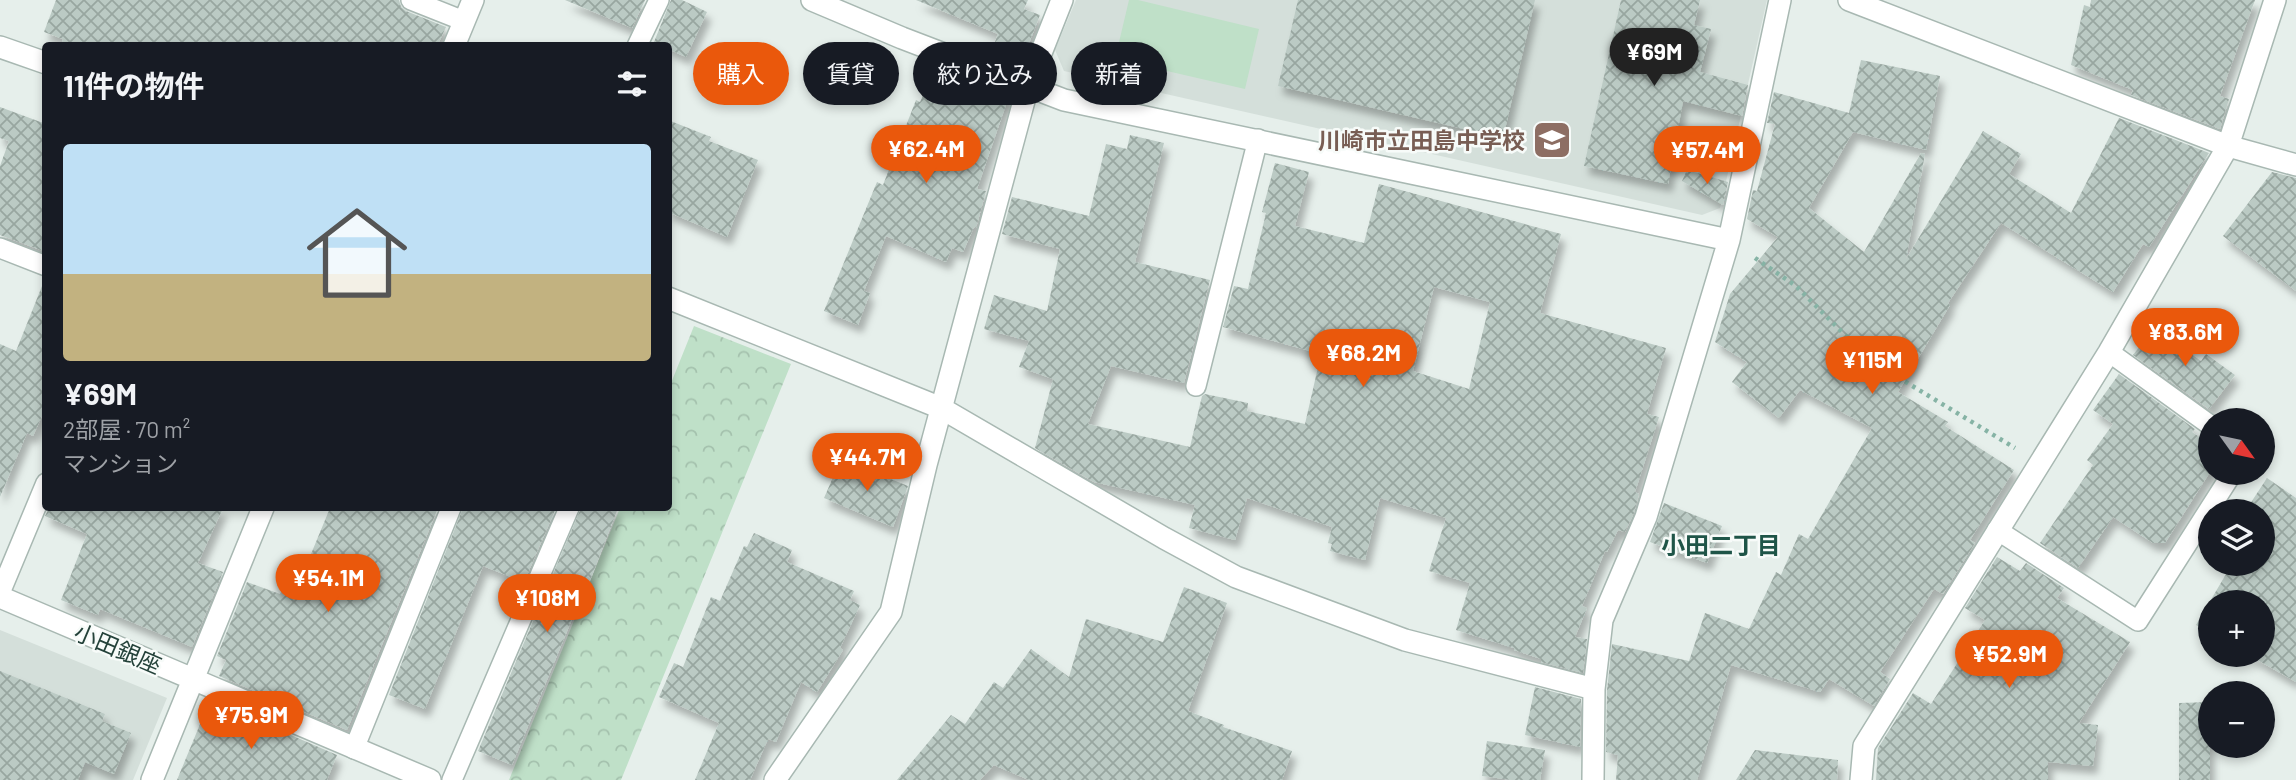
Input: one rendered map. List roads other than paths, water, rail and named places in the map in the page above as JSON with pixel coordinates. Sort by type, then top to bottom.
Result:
[{"type":"street","points":[[456,42],[473,0]]},
{"type":"street","points":[[812,0],[913,42]]},
{"type":"street","points":[[1045,42],[1062,0]]},
{"type":"street","points":[[1593,780],[1594,689],[1602,620],[1646,517],[1729,240],[1780,0]]},
{"type":"street","points":[[1849,0],[2228,146],[2296,166]]},
{"type":"street","points":[[1861,780],[1864,746],[2109,352],[2228,146],[2275,0]]},
{"type":"street","points":[[0,47],[42,62]]},
{"type":"street","points":[[1057,97],[1729,240]]},
{"type":"street","points":[[775,780],[891,612],[941,408],[1022,105]]},
{"type":"street","points":[[672,300],[941,408],[1236,577],[1405,640],[1594,689]]},
{"type":"street","points":[[152,780],[262,511]]},
{"type":"street","name":"小田銀座","points":[[0,595],[354,750],[430,780]]},
{"type":"lane","points":[[411,0],[464,21]]},
{"type":"lane","points":[[639,42],[659,0]]},
{"type":"lane","points":[[1196,386],[1258,139]]},
{"type":"lane","points":[[0,248],[42,264]]},
{"type":"lane","points":[[2109,352],[2198,416]]},
{"type":"lane","points":[[1997,530],[2137,621],[2225,485]]},
{"type":"lane","points":[[0,595],[42,493]]},
{"type":"lane","points":[[354,750],[451,511]]},
{"type":"lane","points":[[452,780],[568,511]]},
{"type":"place","name":"川崎市立田島中学校","points":[[1552,140]]},
{"type":"district","name":"小田二丁目","points":[[1721,544]]}]
